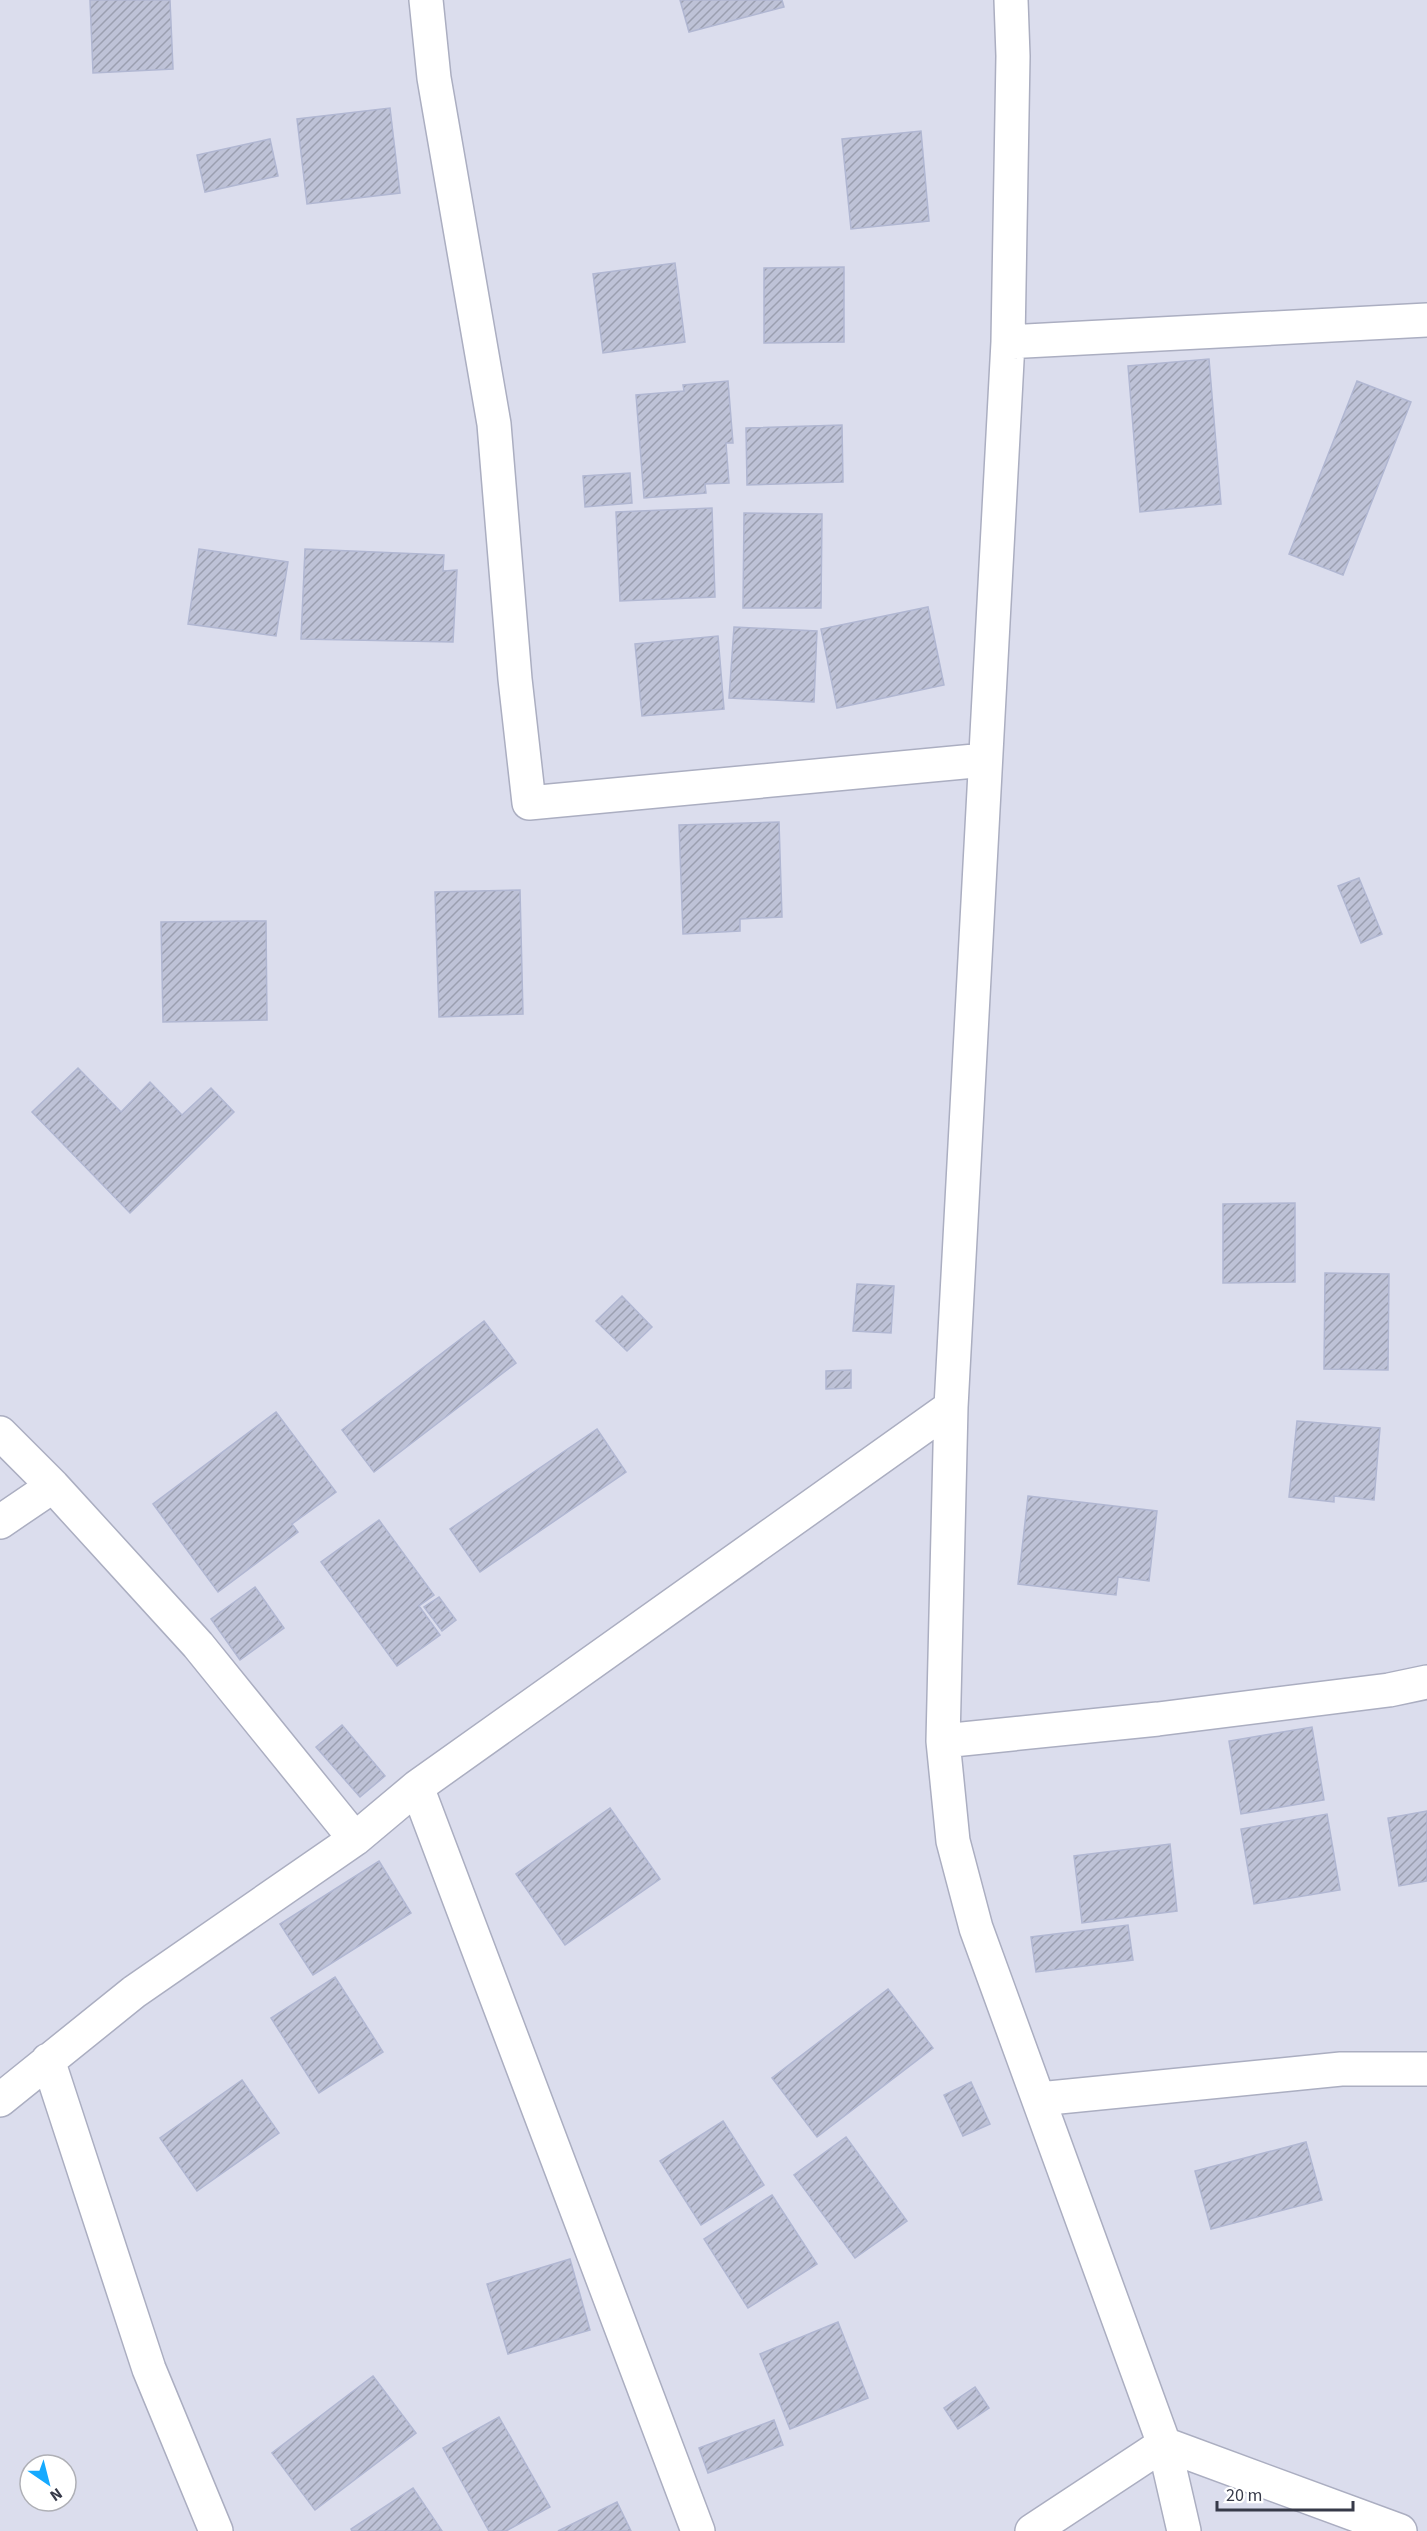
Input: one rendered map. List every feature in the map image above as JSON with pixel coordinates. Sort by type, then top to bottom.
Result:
[{"type":"street","points":[[426,0],[434,78],[494,424],[515,679],[529,803],[985,760]]},
{"type":"street","points":[[1011,0],[1013,56],[1008,342],[951,1407],[943,1741],[953,1841],[976,1928],[1164,2444],[1184,2531]]},
{"type":"street","points":[[1008,342],[1427,320]]},
{"type":"street","points":[[0,2100],[134,1992],[355,1839],[417,1787],[951,1407]]},
{"type":"street","points":[[0,1433],[53,1486],[198,1645],[355,1839]]},
{"type":"street","points":[[0,1522],[53,1486]]},
{"type":"street","points":[[943,1741],[1158,1719],[1389,1690],[1427,1682]]},
{"type":"street","points":[[417,1787],[698,2531]]},
{"type":"street","points":[[48,2060],[149,2368],[216,2531]]},
{"type":"street","points":[[1039,2099],[1341,2069],[1427,2069]]},
{"type":"street","points":[[1032,2531],[1164,2444]]},
{"type":"street","points":[[1164,2444],[1400,2531]]},
{"type":"shaded area","points":[[0,0],[1427,0],[1427,2531],[0,2531]]},
{"type":"building","points":[[90,0],[170,0],[173,69],[93,73]]},
{"type":"building","points":[[680,0],[782,0],[784,7],[689,32]]},
{"type":"building","points":[[390,108],[400,193],[307,204],[297,119]]},
{"type":"building","points":[[921,131],[929,221],[851,229],[842,139]]},
{"type":"building","points":[[270,139],[278,176],[205,192],[197,155]]},
{"type":"building","points":[[675,263],[685,342],[603,353],[593,274]]},
{"type":"building","points":[[844,267],[844,342],[764,343],[764,268]]},
{"type":"building","points":[[1209,359],[1221,504],[1140,512],[1128,366]]},
{"type":"building","points":[[728,381],[733,443],[726,443],[729,483],[705,484],[706,493],[644,498],[636,395],[684,391],[683,385]]},
{"type":"building","points":[[1357,381],[1411,402],[1343,575],[1289,554]]},
{"type":"building","points":[[842,425],[843,482],[747,485],[746,428]]},
{"type":"building","points":[[630,473],[632,503],[585,507],[583,476]]},
{"type":"building","points":[[712,508],[715,597],[620,601],[616,512]]},
{"type":"building","points":[[744,513],[822,514],[821,608],[743,608]]},
{"type":"building","points":[[199,549],[288,562],[276,636],[188,624]]},
{"type":"building","points":[[305,549],[444,555],[443,571],[457,570],[453,642],[301,639]]},
{"type":"building","points":[[928,607],[944,685],[837,708],[821,629]]},
{"type":"building","points":[[734,627],[817,631],[814,702],[729,698]]},
{"type":"building","points":[[718,636],[724,709],[642,716],[635,644]]},
{"type":"building","points":[[779,822],[782,917],[740,919],[740,931],[683,934],[679,825]]},
{"type":"building","points":[[1359,878],[1382,934],[1361,943],[1338,886]]},
{"type":"building","points":[[520,890],[523,1014],[439,1017],[435,892]]},
{"type":"building","points":[[266,921],[267,1020],[163,1022],[161,922]]},
{"type":"building","points":[[78,1068],[121,1112],[150,1082],[182,1115],[211,1088],[234,1112],[130,1213],[32,1112]]},
{"type":"building","points":[[1295,1203],[1295,1282],[1223,1283],[1223,1204]]},
{"type":"building","points":[[1325,1273],[1389,1274],[1388,1370],[1324,1369]]},
{"type":"building","points":[[857,1284],[894,1286],[891,1333],[853,1331]]},
{"type":"building","points":[[622,1296],[652,1327],[627,1351],[596,1321]]},
{"type":"building","points":[[484,1321],[516,1363],[374,1472],[342,1430]]},
{"type":"building","points":[[851,1370],[851,1388],[826,1389],[826,1371]]},
{"type":"building","points":[[276,1412],[336,1492],[292,1524],[298,1532],[218,1592],[153,1504]]},
{"type":"building","points":[[1297,1421],[1380,1428],[1374,1500],[1334,1496],[1334,1502],[1289,1497]]},
{"type":"building","points":[[597,1429],[626,1472],[480,1572],[450,1529]]},
{"type":"building","points":[[1028,1496],[1157,1511],[1149,1581],[1118,1577],[1116,1595],[1018,1584]]},
{"type":"building","points":[[379,1520],[434,1595],[419,1606],[440,1635],[397,1666],[321,1562]]},
{"type":"building","points":[[255,1587],[284,1628],[240,1660],[211,1619]]},
{"type":"building","points":[[439,1597],[456,1620],[442,1631],[424,1607]]},
{"type":"building","points":[[342,1725],[385,1776],[360,1797],[316,1747]]},
{"type":"building","points":[[1312,1727],[1324,1800],[1241,1814],[1229,1741]]},
{"type":"building","points":[[610,1808],[660,1879],[565,1945],[516,1874]]},
{"type":"building","points":[[1427,1811],[1427,1881],[1399,1886],[1388,1818]]},
{"type":"building","points":[[1327,1814],[1340,1890],[1254,1904],[1241,1829]]},
{"type":"building","points":[[1170,1844],[1177,1911],[1082,1923],[1074,1856]]},
{"type":"building","points":[[379,1861],[411,1913],[313,1975],[280,1924]]},
{"type":"building","points":[[1128,1925],[1133,1960],[1036,1972],[1031,1937]]},
{"type":"building","points":[[335,1977],[383,2052],[319,2093],[271,2018]]},
{"type":"building","points":[[888,1989],[933,2048],[817,2137],[772,2078]]},
{"type":"building","points":[[242,2080],[279,2133],[197,2191],[160,2138]]},
{"type":"building","points":[[971,2082],[990,2124],[963,2136],[944,2095]]},
{"type":"building","points":[[723,2121],[764,2185],[701,2225],[660,2161]]},
{"type":"building","points":[[846,2137],[907,2221],[855,2258],[794,2175]]},
{"type":"building","points":[[1306,2142],[1322,2200],[1211,2229],[1195,2171]]},
{"type":"building","points":[[772,2195],[817,2264],[748,2308],[704,2239]]},
{"type":"building","points":[[570,2259],[590,2330],[508,2354],[487,2284]]},
{"type":"building","points":[[838,2322],[868,2398],[790,2429],[760,2354]]},
{"type":"building","points":[[373,2376],[416,2433],[315,2510],[272,2453]]},
{"type":"building","points":[[975,2387],[989,2408],[958,2429],[944,2408]]},
{"type":"building","points":[[499,2417],[550,2507],[506,2531],[489,2531],[443,2448]]},
{"type":"building","points":[[774,2420],[783,2445],[708,2473],[699,2448]]},
{"type":"building","points":[[413,2488],[442,2531],[352,2531],[351,2529]]},
{"type":"building","points":[[617,2502],[631,2531],[558,2531]]}]
